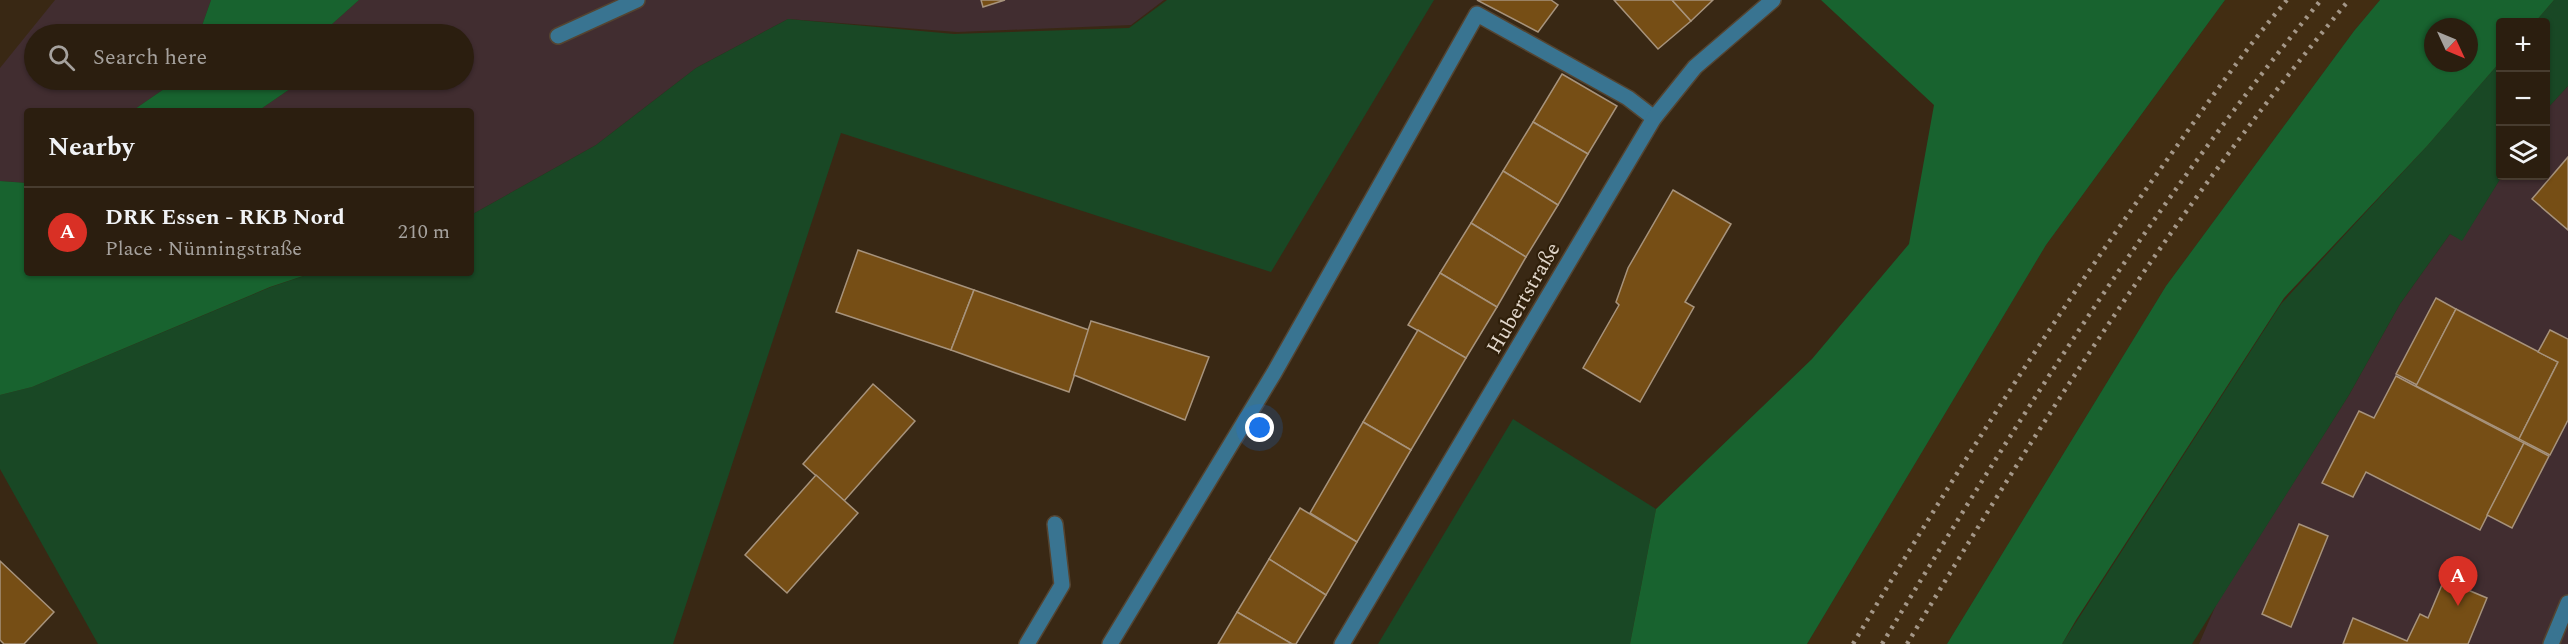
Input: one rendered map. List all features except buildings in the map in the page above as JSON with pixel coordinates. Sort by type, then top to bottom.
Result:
[{"type":"street","points":[[558,36],[637,0]]},
{"type":"street","name":"Hubertstraße","points":[[1342,644],[1654,118],[1695,67],[1773,0]]},
{"type":"street","points":[[1110,644],[1274,373],[1477,14],[1628,98],[1654,118]]},
{"type":"street","points":[[1027,644],[1062,585],[1055,524]]},
{"type":"street","points":[[2551,644],[2568,603]]},
{"type":"shaded area","points":[[55,0],[211,0],[203,24],[36,24]]},
{"type":"shaded area","points":[[359,0],[1164,0],[1131,25],[957,32],[788,19],[696,68],[596,145],[474,213],[474,108],[262,108],[288,90],[474,90],[474,24],[332,24]]},
{"type":"shaded area","points":[[2225,0],[2380,0],[2354,31],[2166,286],[1947,644],[1807,644],[2046,245]]},
{"type":"shaded area","points":[[24,38],[24,90],[162,90],[136,108],[24,108],[24,183],[0,181],[0,68]]},
{"type":"shaded area","points":[[2568,86],[2568,644],[2199,644],[2216,605],[2349,395],[2400,304],[2450,234],[2462,240],[2500,180],[2550,180],[2550,106]]},
{"type":"green space","points":[[211,0],[359,0],[332,24],[203,24]]},
{"type":"green space","points":[[1167,0],[1434,0],[1271,272],[841,133],[673,644],[98,644],[0,469],[0,395],[32,387],[271,287],[303,276],[474,276],[474,213],[596,145],[696,68],[788,19],[954,34],[1129,28]]},
{"type":"green space","points":[[1821,0],[2225,0],[2046,245],[1807,644],[1630,644],[1656,509],[1812,359],[1909,244],[1934,105]]},
{"type":"green space","points":[[2380,0],[2554,0],[2538,18],[2496,18],[2496,67],[2427,146],[2284,298],[2062,644],[1947,644],[2166,286],[2354,31]]},
{"type":"green space","points":[[2554,0],[2568,0],[2568,86],[2550,106],[2550,18],[2538,18]]},
{"type":"green space","points":[[2496,67],[2496,180],[2500,180],[2462,241],[2450,234],[2400,304],[2349,395],[2192,644],[2062,644],[2281,304],[2427,146]]},
{"type":"green space","points":[[162,90],[288,90],[262,108],[136,108]]},
{"type":"green space","points":[[0,181],[24,183],[24,276],[303,276],[270,287],[32,387],[0,395]]},
{"type":"green space","points":[[1513,419],[1656,509],[1630,644],[1378,644]]},
{"type":"railway","points":[[1853,644],[1963,464],[2078,287],[2221,84],[2287,0]]},
{"type":"railway","points":[[1882,644],[2036,395],[2145,233],[2201,154],[2321,0]]},
{"type":"railway","points":[[1907,644],[2009,477],[2116,313],[2228,154],[2349,0]]},
{"type":"place","name":"DRK Essen - RKB Nord","points":[[2458,606]]}]
